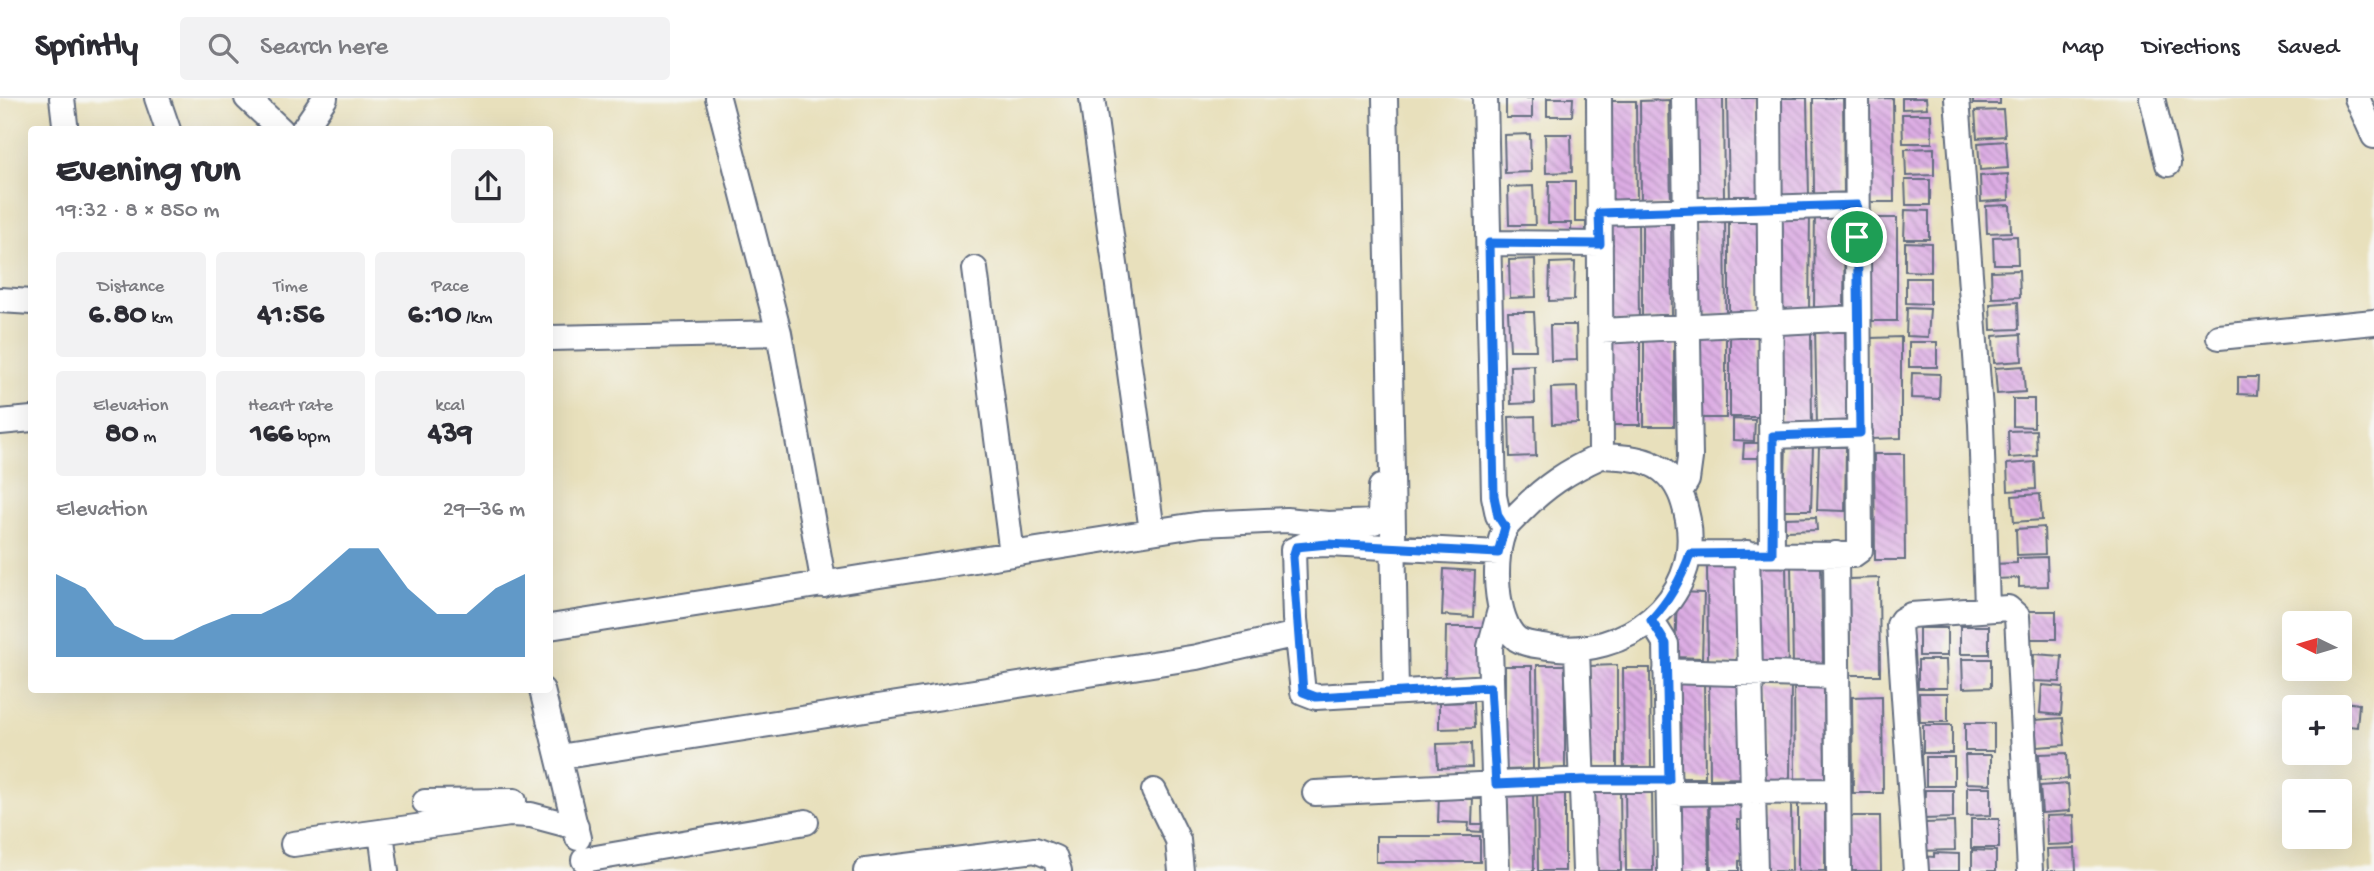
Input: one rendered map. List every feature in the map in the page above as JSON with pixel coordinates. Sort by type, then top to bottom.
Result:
[{"type":"street","points":[[62,98],[65,124]]},
{"type":"street","points":[[157,98],[167,126]]},
{"type":"street","points":[[247,98],[277,126]]},
{"type":"street","points":[[306,126],[325,98]]},
{"type":"street","points":[[718,98],[779,333],[824,585]]},
{"type":"street","points":[[1092,98],[1152,530]]},
{"type":"street","points":[[1370,98],[1381,507],[1379,518],[1374,522],[1328,534],[1293,550],[1301,686],[1307,695],[1316,697],[1490,687]]},
{"type":"street","points":[[1385,98],[1396,691]]},
{"type":"street","points":[[1485,98],[1494,496],[1498,516],[1505,527]]},
{"type":"street","points":[[1599,98],[1601,456]]},
{"type":"street","points":[[1681,490],[1687,480],[1690,458],[1684,98]]},
{"type":"street","points":[[1769,98],[1772,553]]},
{"type":"street","points":[[1690,554],[1853,555],[1860,550],[1857,98]]},
{"type":"street","points":[[1957,98],[1980,424],[1987,607]]},
{"type":"street","points":[[2151,98],[2168,164]]},
{"type":"street","points":[[2357,98],[2374,136]]},
{"type":"street","points":[[1599,213],[1857,205]]},
{"type":"street","points":[[1489,243],[1600,244]]},
{"type":"street","points":[[975,269],[1012,554]]},
{"type":"street","points":[[0,300],[28,302]]},
{"type":"street","points":[[1601,331],[1857,318]]},
{"type":"street","points":[[2220,337],[2374,323]]},
{"type":"street","points":[[553,338],[779,333]]},
{"type":"street","points":[[0,422],[28,419]]},
{"type":"street","points":[[1773,436],[1860,433]]},
{"type":"street","points":[[1497,871],[1490,647],[1500,610],[1498,553],[1505,527],[1545,486],[1601,456],[1630,458],[1661,469],[1681,490],[1690,537],[1690,554],[1684,573],[1666,604],[1651,620],[1631,633],[1594,648],[1577,650],[1524,643],[1510,631],[1500,610]]},
{"type":"street","points":[[553,627],[824,585],[1152,530],[1286,520],[1328,534],[1395,548],[1498,553]]},
{"type":"street","points":[[1747,553],[1755,871]]},
{"type":"street","points":[[1836,554],[1839,871]]},
{"type":"street","points":[[1916,871],[1899,625],[1911,615],[1987,607],[2008,608],[2017,616],[2030,871]]},
{"type":"street","points":[[1651,620],[1666,644],[1670,871]]},
{"type":"street","points":[[559,757],[1197,657],[1297,634]]},
{"type":"street","points":[[1577,650],[1585,871]]},
{"type":"street","points":[[1666,671],[1836,676]]},
{"type":"street","points":[[543,693],[585,865],[806,822]]},
{"type":"street","points":[[1315,793],[1583,780],[1669,787],[1838,791]]},
{"type":"street","points":[[1154,791],[1178,840],[1181,871]]},
{"type":"street","points":[[425,802],[523,802],[536,807],[547,818]]},
{"type":"street","points":[[293,844],[510,814],[547,818],[576,827]]},
{"type":"street","points":[[381,832],[386,871]]},
{"type":"street","points":[[866,871],[1035,850],[1055,858],[1059,871]]},
{"type":"building","points":[[1506,98],[1532,98],[1532,118],[1506,118]]},
{"type":"building","points":[[1547,98],[1573,98],[1572,116],[1547,116]]},
{"type":"building","points":[[1693,98],[1723,98],[1724,199],[1694,200]]},
{"type":"building","points":[[1727,98],[1757,98],[1758,199],[1729,200]]},
{"type":"building","points":[[1777,98],[1807,98],[1809,196],[1779,196]]},
{"type":"building","points":[[1813,98],[1843,98],[1844,194],[1814,194]]},
{"type":"building","points":[[1893,98],[1894,202],[1865,202],[1863,99]]},
{"type":"building","points":[[1902,98],[1926,98],[1927,108],[1902,109]]},
{"type":"building","points":[[1973,98],[2000,98],[2000,104],[1973,104]]},
{"type":"building","points":[[1669,100],[1671,205],[1641,206],[1640,101]]},
{"type":"building","points":[[1606,101],[1636,101],[1637,205],[1607,205]]},
{"type":"building","points":[[2003,110],[2005,136],[1977,138],[1975,111]]},
{"type":"building","points":[[1902,114],[1931,114],[1932,143],[1903,143]]},
{"type":"building","points":[[1530,134],[1531,172],[1505,173],[1504,135]]},
{"type":"building","points":[[1545,134],[1571,134],[1572,172],[1546,173]]},
{"type":"building","points":[[2006,141],[2008,168],[1980,170],[1978,143]]},
{"type":"building","points":[[1934,148],[1934,175],[1906,176],[1905,149]]},
{"type":"building","points":[[2008,174],[2009,200],[1981,202],[1980,176]]},
{"type":"building","points":[[1905,180],[1930,180],[1930,205],[1906,205]]},
{"type":"building","points":[[1549,181],[1575,181],[1575,222],[1586,222],[1586,234],[1571,234],[1571,223],[1548,223]]},
{"type":"building","points":[[1533,186],[1535,225],[1509,225],[1508,187]]},
{"type":"building","points":[[2010,205],[2011,232],[1987,233],[1986,206]]},
{"type":"building","points":[[1815,208],[1845,208],[1844,308],[1814,308]]},
{"type":"building","points":[[1774,210],[1810,210],[1809,313],[1781,313]]},
{"type":"building","points":[[1905,210],[1929,211],[1929,239],[1904,239]]},
{"type":"building","points":[[1695,214],[1725,214],[1726,315],[1696,315]]},
{"type":"building","points":[[1729,215],[1759,215],[1759,316],[1729,316]]},
{"type":"building","points":[[1867,218],[1897,218],[1897,321],[1868,321]]},
{"type":"building","points":[[1642,219],[1671,219],[1672,319],[1642,320]]},
{"type":"building","points":[[1609,220],[1638,220],[1639,321],[1609,321]]},
{"type":"building","points":[[2017,236],[2018,264],[1994,264],[1993,237]]},
{"type":"building","points":[[1905,242],[1931,243],[1931,272],[1905,271]]},
{"type":"building","points":[[1535,259],[1536,297],[1510,298],[1509,260]]},
{"type":"building","points":[[1575,262],[1574,300],[1549,301],[1550,263]]},
{"type":"building","points":[[2019,270],[2020,297],[1992,298],[1991,271]]},
{"type":"building","points":[[1906,278],[1930,278],[1930,304],[1906,303]]},
{"type":"building","points":[[2018,302],[2019,329],[1991,330],[1990,304]]},
{"type":"building","points":[[1907,308],[1930,309],[1928,337],[1906,336]]},
{"type":"building","points":[[1508,312],[1534,312],[1536,350],[1510,350]]},
{"type":"building","points":[[1550,325],[1576,325],[1577,360],[1551,361]]},
{"type":"building","points":[[1845,326],[1847,426],[1817,427],[1815,327]]},
{"type":"building","points":[[1811,328],[1812,428],[1783,429],[1781,329]]},
{"type":"building","points":[[1730,329],[1760,329],[1760,417],[1730,417]]},
{"type":"building","points":[[1696,331],[1726,331],[1726,418],[1696,418]]},
{"type":"building","points":[[2021,334],[2022,361],[1994,363],[1993,336]]},
{"type":"building","points":[[1610,336],[1640,336],[1640,425],[1610,425]]},
{"type":"building","points":[[1644,337],[1674,337],[1674,426],[1644,426]]},
{"type":"building","points":[[1901,337],[1901,438],[1871,439],[1871,338]]},
{"type":"building","points":[[1909,342],[1937,342],[1937,367],[1909,367]]},
{"type":"building","points":[[1534,365],[1535,403],[1511,404],[1510,366]]},
{"type":"building","points":[[2023,366],[2025,392],[1997,394],[1995,368]]},
{"type":"building","points":[[1912,373],[1940,374],[1939,399],[1911,398]]},
{"type":"building","points":[[2238,377],[2258,377],[2257,395],[2238,394]]},
{"type":"building","points":[[1577,387],[1578,423],[1552,424],[1551,388]]},
{"type":"building","points":[[2013,399],[2034,399],[2034,427],[2013,426]]},
{"type":"building","points":[[1535,416],[1536,456],[1510,457],[1509,417]]},
{"type":"building","points":[[1733,419],[1755,420],[1754,441],[1733,440]]},
{"type":"building","points":[[2036,430],[2037,456],[2009,458],[2008,431]]},
{"type":"building","points":[[1744,443],[1759,443],[1759,458],[1743,458]]},
{"type":"building","points":[[1786,444],[1813,445],[1811,510],[1784,510]]},
{"type":"building","points":[[1819,445],[1846,446],[1845,511],[1817,510]]},
{"type":"building","points":[[1874,454],[1904,454],[1905,560],[1875,560]]},
{"type":"building","points":[[2035,462],[2036,489],[2008,491],[2007,464]]},
{"type":"building","points":[[2040,494],[2042,520],[2014,522],[2012,496]]},
{"type":"building","points":[[1816,517],[1817,530],[1785,531],[1785,518]]},
{"type":"building","points":[[2044,527],[2045,554],[2017,555],[2016,529]]},
{"type":"building","points":[[2047,557],[2048,586],[2019,587],[2019,578],[1994,579],[1993,564],[2017,563],[2017,558]]},
{"type":"building","points":[[1707,564],[1737,564],[1738,664],[1708,664]]},
{"type":"building","points":[[1821,564],[1823,666],[1793,666],[1791,565]]},
{"type":"building","points":[[1786,565],[1788,665],[1758,666],[1756,566]]},
{"type":"building","points":[[1444,569],[1475,571],[1473,617],[1442,615]]},
{"type":"building","points":[[1879,578],[1880,675],[1850,675],[1849,579]]},
{"type":"building","points":[[1677,592],[1704,593],[1702,658],[1675,657]]},
{"type":"building","points":[[2027,611],[2056,611],[2056,639],[2027,639]]},
{"type":"building","points":[[1960,626],[1989,626],[1989,654],[1960,654]]},
{"type":"building","points":[[1446,627],[1486,627],[1485,677],[1445,677]]},
{"type":"building","points":[[1919,628],[1947,628],[1947,656],[1919,656]]},
{"type":"building","points":[[2034,654],[2062,656],[2060,682],[2032,681]]},
{"type":"building","points":[[1962,659],[1991,659],[1991,687],[1963,688]]},
{"type":"building","points":[[1918,660],[1946,660],[1947,688],[1918,688]]},
{"type":"building","points":[[1537,665],[1565,665],[1565,769],[1538,769]]},
{"type":"building","points":[[1617,665],[1617,769],[1590,769],[1589,666]]},
{"type":"building","points":[[1505,666],[1532,666],[1533,769],[1505,770]]},
{"type":"building","points":[[1623,668],[1650,668],[1651,771],[1624,772]]},
{"type":"building","points":[[1674,678],[1704,678],[1705,778],[1675,778]]},
{"type":"building","points":[[1739,678],[1740,778],[1710,779],[1709,679]]},
{"type":"building","points":[[1761,683],[1791,683],[1790,780],[1760,779]]},
{"type":"building","points":[[1794,683],[1824,683],[1825,779],[1795,780]]},
{"type":"building","points":[[2042,685],[2063,687],[2061,715],[2040,713]]},
{"type":"building","points":[[1919,693],[1948,693],[1948,722],[1920,722]]},
{"type":"building","points":[[1882,696],[1883,793],[1853,793],[1852,697]]},
{"type":"building","points":[[1473,702],[1474,728],[1439,729],[1439,703]]},
{"type":"building","points":[[2352,703],[2359,704],[2357,727],[2352,726]]},
{"type":"building","points":[[2063,718],[2065,745],[2037,747],[2035,720]]},
{"type":"building","points":[[1965,723],[1994,723],[1994,751],[1965,751]]},
{"type":"building","points":[[1923,725],[1952,725],[1952,753],[1923,753]]},
{"type":"building","points":[[1471,743],[1472,767],[1438,768],[1437,744]]},
{"type":"building","points":[[2067,753],[2068,779],[2040,781],[2039,754]]},
{"type":"building","points":[[1965,755],[1991,755],[1991,784],[1966,783]]},
{"type":"building","points":[[1926,757],[1954,757],[1954,786],[1926,786]]},
{"type":"building","points":[[2068,784],[2070,811],[2042,813],[2040,786]]},
{"type":"building","points":[[1565,786],[1565,871],[1538,871],[1537,787]]},
{"type":"building","points":[[1620,786],[1621,871],[1594,871],[1593,787]]},
{"type":"building","points":[[1625,787],[1652,787],[1653,871],[1626,871]]},
{"type":"building","points":[[1967,787],[1991,787],[1991,815],[1967,816]]},
{"type":"building","points":[[1506,789],[1533,789],[1534,871],[1507,871]]},
{"type":"building","points":[[1925,790],[1953,790],[1953,818],[1924,819]]},
{"type":"building","points":[[1439,795],[1473,797],[1472,824],[1482,824],[1481,832],[1468,831],[1469,823],[1438,822]]},
{"type":"building","points":[[1678,796],[1708,796],[1709,871],[1679,871]]},
{"type":"building","points":[[1739,796],[1739,806],[1746,805],[1746,820],[1737,820],[1738,829],[1746,828],[1747,860],[1739,861],[1739,871],[1711,871],[1709,797]]},
{"type":"building","points":[[1764,803],[1791,803],[1792,871],[1765,871]]},
{"type":"building","points":[[1798,803],[1825,803],[1825,871],[1798,871]]},
{"type":"building","points":[[2074,815],[2075,844],[2047,845],[2046,816]]},
{"type":"building","points":[[1850,816],[1880,816],[1881,871],[1851,871]]},
{"type":"building","points":[[1971,819],[1999,819],[1999,848],[1971,848]]},
{"type":"building","points":[[1954,822],[1955,850],[1916,851],[1924,823]]},
{"type":"building","points":[[1376,836],[1480,836],[1480,862],[1376,862]]},
{"type":"building","points":[[2075,848],[2076,871],[2048,871],[2047,849]]},
{"type":"building","points":[[1972,850],[1996,851],[1996,871],[1972,871]]},
{"type":"building","points":[[1934,853],[1959,854],[1959,871],[1922,871],[1922,856],[1934,857]]},
{"type":"route","points":[[1857,205],[1857,237],[1860,433],[1773,436],[1772,553],[1690,554],[1684,573],[1666,604],[1651,620],[1662,633],[1666,644],[1669,780],[1496,784],[1490,687],[1316,697],[1303,692],[1295,619],[1293,550],[1296,547],[1328,544],[1498,553],[1505,527],[1498,516],[1494,496],[1489,243],[1600,244],[1599,213],[1769,206],[1857,205]]}]
